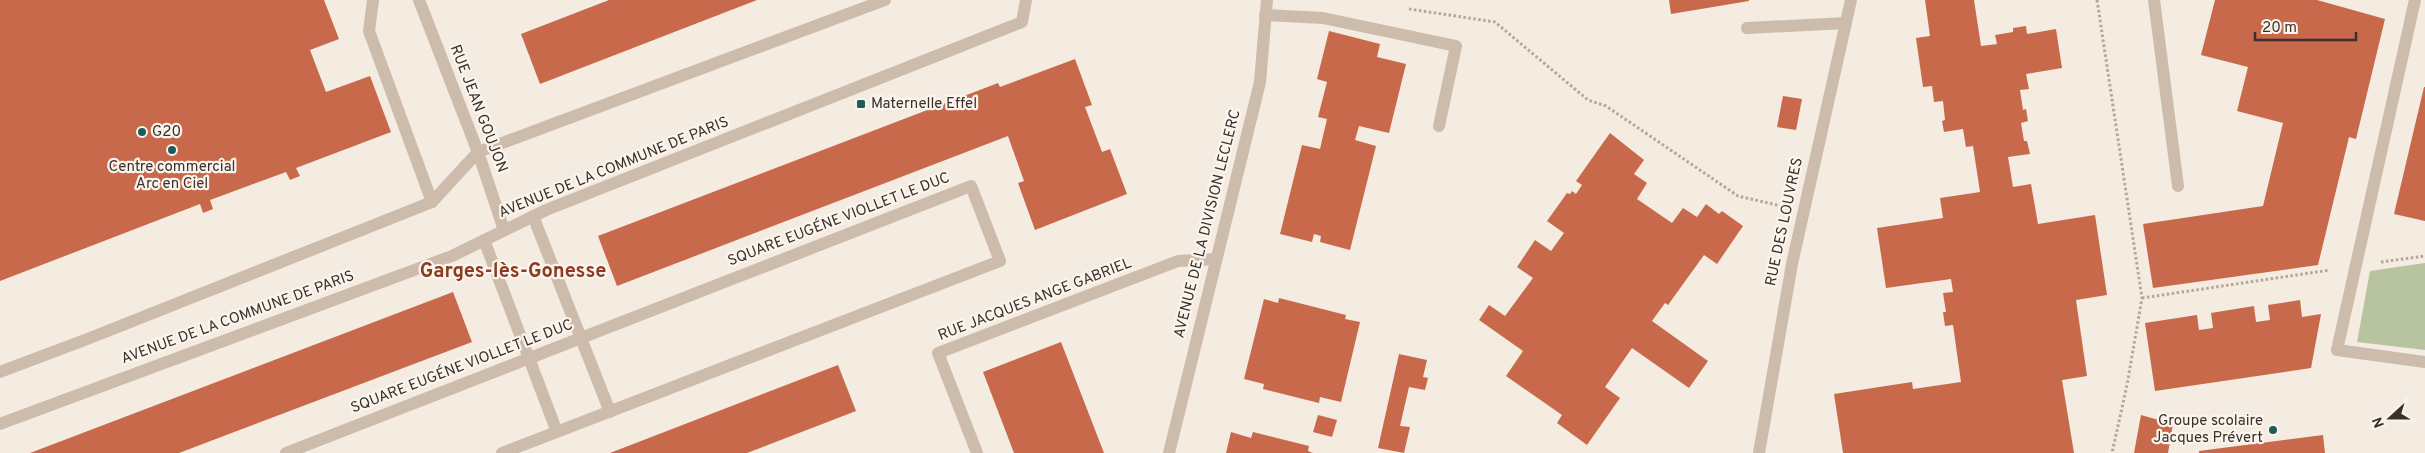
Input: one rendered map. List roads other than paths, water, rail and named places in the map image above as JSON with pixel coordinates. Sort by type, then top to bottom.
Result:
[{"type":"street","points":[[373,0],[369,31],[432,202]]},
{"type":"street","name":"RUE JEAN GOUJON","points":[[419,0],[478,152],[504,230]]},
{"type":"street","points":[[0,372],[432,202],[478,152],[885,0]]},
{"type":"street","name":"AVENUE DE LA COMMUNE DE PARIS","points":[[0,424],[452,256],[533,216],[1022,22],[1026,0]]},
{"type":"street","name":"AVENUE DE LA DIVISION LECLERC","points":[[1169,453],[1260,82],[1267,0]]},
{"type":"street","name":"RUE DES LOUVRES","points":[[1759,453],[1792,264],[1851,0]]},
{"type":"street","points":[[2154,0],[2178,186]]},
{"type":"street","points":[[2416,0],[2337,350],[2425,362]]},
{"type":"street","points":[[1266,15],[1323,18],[1456,46],[1439,126]]},
{"type":"street","points":[[1748,28],[1846,23]]},
{"type":"street","name":"SQUARE EUGÉNE VIOLLET LE DUC","points":[[286,453],[971,186],[1000,261],[502,453]]},
{"type":"street","points":[[533,216],[610,412]]},
{"type":"street","points":[[484,240],[557,432]]},
{"type":"street","name":"RUE JACQUES ANGE GABRIEL","points":[[977,453],[938,353],[1178,261],[1216,259]]},
{"type":"place","name":"Maternelle Effel","points":[[861,104]]},
{"type":"place","name":"G20","points":[[142,132]]},
{"type":"place","name":"Centre commercial Arc en Ciel","points":[[172,150]]},
{"type":"place","name":"Groupe scolaire Jacques Prévert","points":[[2273,430]]},
{"type":"district","name":"Garges-lès-Gonesse","points":[[513,272]]}]
